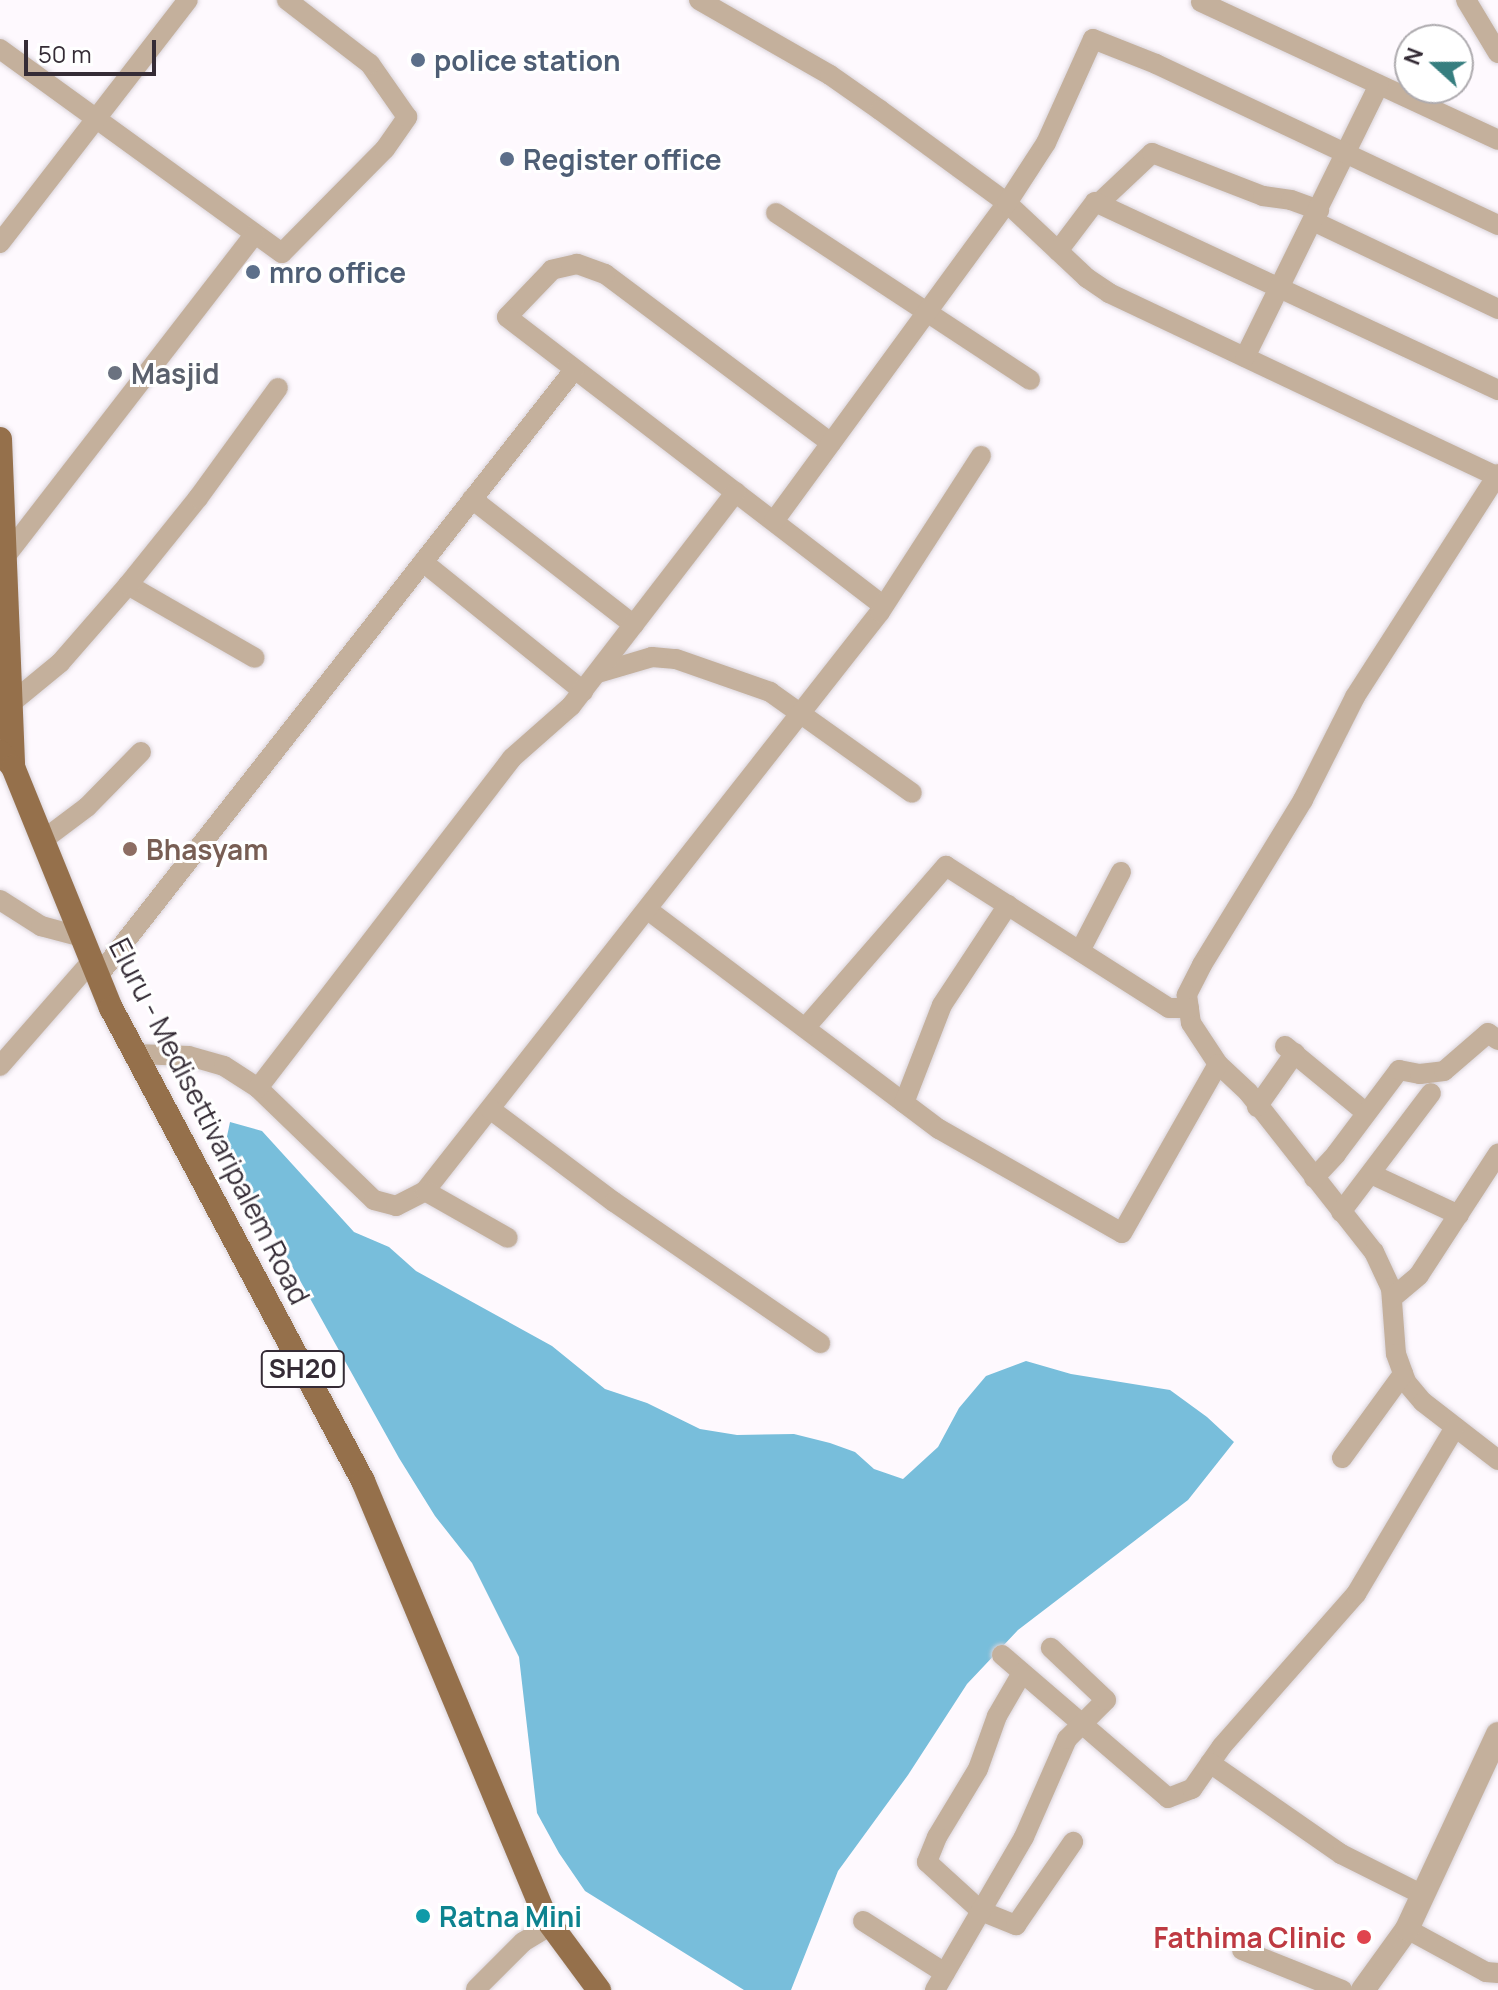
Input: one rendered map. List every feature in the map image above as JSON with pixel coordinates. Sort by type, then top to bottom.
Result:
[{"type":"main road","name":"Eluru - Medisettivaripalem Road","points":[[0,439],[10,704],[6,759],[43,840],[95,969],[136,1054],[363,1481],[551,1925],[599,1990]]},
{"type":"street","points":[[0,243],[188,0]]},
{"type":"street","points":[[0,49],[282,253],[385,149],[407,117],[370,64],[287,0]]},
{"type":"street","points":[[699,0],[830,75],[1007,203],[1109,293],[1497,475],[1355,697],[1303,800],[1202,965],[1187,995],[1191,1023],[1218,1064],[1248,1092],[1374,1252],[1391,1288],[1396,1354],[1403,1374],[1423,1402],[1498,1460]]},
{"type":"street","points":[[1466,0],[1498,53]]},
{"type":"street","points":[[1201,2],[1498,140]]},
{"type":"street","points":[[774,521],[1007,203],[1046,143],[1093,39],[1156,64],[1498,225]]},
{"type":"street","points":[[1245,357],[1379,85]]},
{"type":"street","points":[[1099,203],[1152,153],[1263,196],[1291,200],[1316,216],[1498,309]]},
{"type":"street","points":[[1058,251],[1095,202],[1099,203],[1498,390]]},
{"type":"street","points":[[776,213],[1030,380]]},
{"type":"street","points":[[5,557],[255,234]]},
{"type":"street","points":[[831,443],[605,274],[577,264],[552,270],[507,317],[883,606]]},
{"type":"street","points":[[0,1066],[95,969],[574,370]]},
{"type":"street","points":[[10,704],[60,663],[128,585],[198,498],[278,388]]},
{"type":"street","points":[[136,1054],[189,1056],[224,1066],[258,1088],[374,1200],[396,1206],[425,1191],[883,606],[981,456]]},
{"type":"street","points":[[258,1088],[512,758],[583,691],[736,492]]},
{"type":"street","points":[[472,499],[634,625]]},
{"type":"street","points":[[423,562],[583,691]]},
{"type":"street","points":[[128,585],[255,658]]},
{"type":"street","points":[[598,673],[652,657],[676,659],[770,692],[912,793]]},
{"type":"street","points":[[43,840],[87,807],[141,752]]},
{"type":"street","points":[[805,1028],[946,866],[1169,1008],[1189,1008]]},
{"type":"street","points":[[1080,951],[1121,872]]},
{"type":"street","points":[[0,900],[41,926],[82,937]]},
{"type":"street","points":[[904,1103],[942,1005],[1008,905]]},
{"type":"street","points":[[648,910],[939,1129],[1122,1233],[1218,1064]]},
{"type":"street","points":[[1314,1178],[1336,1154],[1399,1070],[1420,1074],[1444,1071],[1488,1033],[1498,1040]]},
{"type":"street","points":[[1257,1107],[1290,1050],[1365,1112]]},
{"type":"street","points":[[1341,1212],[1431,1093]]},
{"type":"street","points":[[490,1109],[614,1202],[820,1343]]},
{"type":"street","points":[[1392,1298],[1419,1275],[1498,1154]]},
{"type":"street","points":[[1371,1174],[1459,1215]]},
{"type":"street","points":[[425,1191],[508,1238]]},
{"type":"street","points":[[1342,1458],[1403,1374]]},
{"type":"street","points":[[1002,1655],[1168,1798],[1192,1789],[1210,1763],[1356,1594],[1455,1427]]},
{"type":"street","points":[[863,1921],[940,1981],[1024,1837],[1067,1739],[1106,1700],[1051,1648]]},
{"type":"street","points":[[1022,1673],[997,1716],[978,1769],[937,1837],[927,1862],[981,1911],[1016,1925],[1073,1842]]},
{"type":"street","points":[[1363,1990],[1407,1929],[1493,1762],[1498,1734]]},
{"type":"street","points":[[1210,1763],[1341,1854],[1423,1895]]},
{"type":"street","points":[[476,1989],[523,1942],[551,1925]]},
{"type":"street","points":[[1407,1929],[1486,1972],[1498,1973]]},
{"type":"street","points":[[1242,1950],[1342,1990]]},
{"type":"water","points":[[230,1122],[262,1131],[354,1232],[389,1247],[416,1271],[552,1346],[605,1389],[647,1403],[700,1429],[737,1435],[794,1434],[855,1452],[874,1469],[903,1479],[938,1447],[959,1408],[986,1376],[1026,1361],[1071,1374],[1170,1390],[1234,1442],[1188,1500],[1018,1630],[967,1684],[908,1775],[838,1871],[791,1990],[744,1990],[585,1891],[559,1853],[537,1813],[519,1657],[472,1563],[435,1516],[399,1458],[225,1146]]},
{"type":"place","name":"police station","points":[[418,60]]},
{"type":"place","name":"Register office","points":[[507,159]]},
{"type":"place","name":"mro office","points":[[253,272]]},
{"type":"place","name":"Masjid","points":[[115,373]]},
{"type":"place","name":"Bhasyam","points":[[130,849]]},
{"type":"place","name":"Ratna Mini","points":[[423,1916]]},
{"type":"place","name":"Fathima Clinic","points":[[1364,1937]]}]
